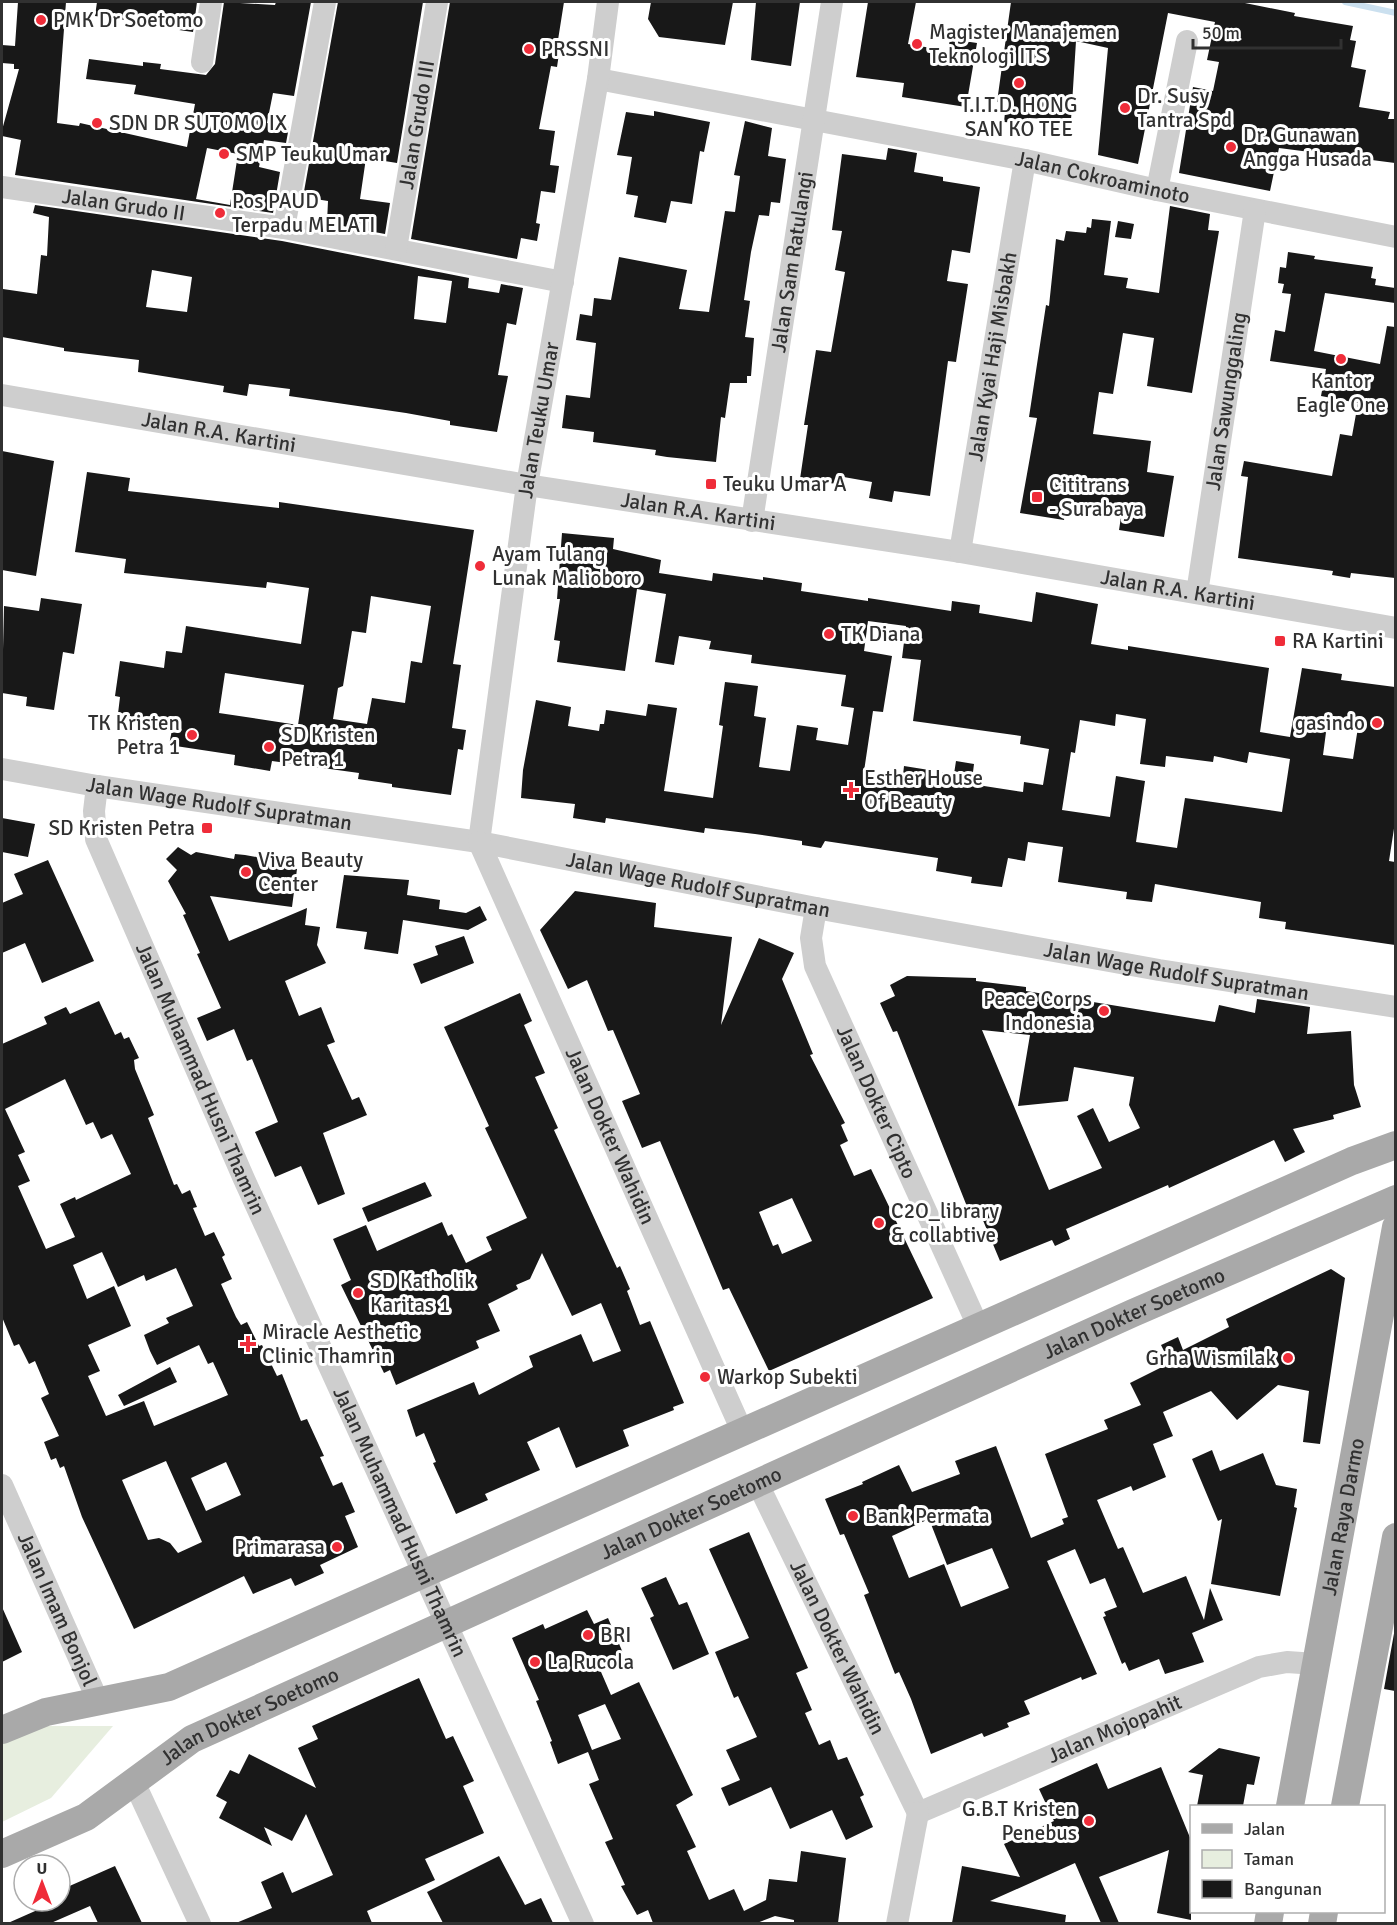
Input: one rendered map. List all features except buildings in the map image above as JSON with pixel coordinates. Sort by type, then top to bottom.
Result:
[{"type":"main road","points":[[2,1730],[46,1712],[169,1687],[425,1575],[978,1326],[1352,1161],[1395,1145]]},
{"type":"main road","name":"Jalan Dokter Soetomo","points":[[2,1854],[86,1817],[192,1739],[757,1482],[1395,1199]]},
{"type":"main road","name":"Jalan Raya Darmo","points":[[1290,1805],[1395,1227]]},
{"type":"main road","points":[[1345,1805],[1392,1581],[1395,1537]]},
{"type":"street","points":[[202,62],[211,2]]},
{"type":"street","points":[[284,228],[325,2]]},
{"type":"street","name":"Jalan Grudo III","points":[[396,249],[437,2]]},
{"type":"street","name":"Jalan Teuku Umar","points":[[479,842],[527,485],[598,79],[608,2]]},
{"type":"street","name":"Jalan Sam Ratulangi","points":[[752,521],[832,2]]},
{"type":"street","points":[[1157,190],[1187,41]]},
{"type":"street","name":"Jalan Cokroaminoto","points":[[598,79],[1025,160],[1157,190],[1395,237]]},
{"type":"street","name":"Jalan Kyai Haji Misbakh","points":[[960,552],[1025,160]]},
{"type":"street","name":"Jalan Grudo II","points":[[2,187],[284,228],[563,282]]},
{"type":"street","name":"Jalan Sawunggaling","points":[[1197,593],[1255,210]]},
{"type":"street","name":"Jalan R.A. Kartini","points":[[2,395],[527,485],[960,552],[1395,628]]},
{"type":"street","name":"Jalan Wage Rudolf Supratman","points":[[2,769],[97,786],[479,842],[816,908],[1159,970],[1395,1007]]},
{"type":"street","name":"Jalan Muhammad Husni Thamrin","points":[[97,786],[94,811],[96,839],[249,1190],[448,1622],[583,1923]]},
{"type":"street","name":"Jalan Dokter Wahidin","points":[[479,842],[742,1431]]},
{"type":"street","name":"Jalan Dokter Cipto","points":[[816,908],[811,938],[815,966],[978,1326]]},
{"type":"street","name":"Jalan Dokter Wahidin","points":[[757,1482],[918,1813]]},
{"type":"street","name":"Jalan Imam Bonjol","points":[[2,1485],[98,1701]]},
{"type":"street","name":"Jalan Mojopahit","points":[[918,1813],[1259,1667],[1287,1662],[1316,1664]]},
{"type":"street","points":[[134,1782],[200,1923]]},
{"type":"street","points":[[897,1923],[918,1813]]},
{"type":"green space","points":[[23,1726],[113,1726],[51,1798],[2,1822],[2,1737]]},
{"type":"waterway","points":[[1345,2],[1396,13]]},
{"type":"place","name":"PMK Dr Soetomo","points":[[41,20]]},
{"type":"place","name":"Magister Manajemen Teknologi ITS","points":[[917,44]]},
{"type":"place","name":"PRSSNI","points":[[529,49]]},
{"type":"place","name":"T.I.T.D. HONG SAN KO TEE","points":[[1019,83]]},
{"type":"place","name":"Dr. Susy Tantra Spd","points":[[1125,108]]},
{"type":"place","name":"SDN DR SUTOMO IX","points":[[97,123]]},
{"type":"place","name":"Dr. Gunawan Angga Husada","points":[[1231,147]]},
{"type":"place","name":"SMP Teuku Umar","points":[[224,154]]},
{"type":"place","name":"Pos PAUD Terpadu MELATI","points":[[220,213]]},
{"type":"place","name":"Kantor Eagle One","points":[[1341,359]]},
{"type":"place","name":"Teuku Umar A","points":[[711,484]]},
{"type":"place","name":"Cititrans - Surabaya","points":[[1037,497]]},
{"type":"place","name":"Ayam Tulang Lunak Malioboro","points":[[480,566]]},
{"type":"place","name":"TK Diana","points":[[829,634]]},
{"type":"place","name":"RA Kartini","points":[[1280,641]]},
{"type":"place","name":"gasindo","points":[[1377,723]]},
{"type":"place","name":"TK Kristen Petra 1","points":[[192,735]]},
{"type":"place","name":"SD Kristen Petra 1","points":[[269,747]]},
{"type":"place","name":"Esther House Of Beauty","points":[[851,790]]},
{"type":"place","name":"SD Kristen Petra","points":[[207,828]]},
{"type":"place","name":"Viva Beauty Center","points":[[246,872]]},
{"type":"place","name":"Peace Corps Indonesia","points":[[1104,1011]]},
{"type":"place","name":"C2O_library & collabtive","points":[[879,1223]]},
{"type":"place","name":"SD Katholik Karitas 1","points":[[358,1293]]},
{"type":"place","name":"Miracle Aesthetic Clinic Thamrin","points":[[248,1344]]},
{"type":"place","name":"Grha Wismilak","points":[[1288,1358]]},
{"type":"place","name":"Warkop Subekti","points":[[705,1377]]},
{"type":"place","name":"Bank Permata","points":[[853,1516]]},
{"type":"place","name":"Primarasa","points":[[337,1547]]},
{"type":"place","name":"BRI","points":[[588,1635]]},
{"type":"place","name":"La Rucola","points":[[535,1662]]},
{"type":"place","name":"G.B.T Kristen Penebus","points":[[1089,1821]]}]
